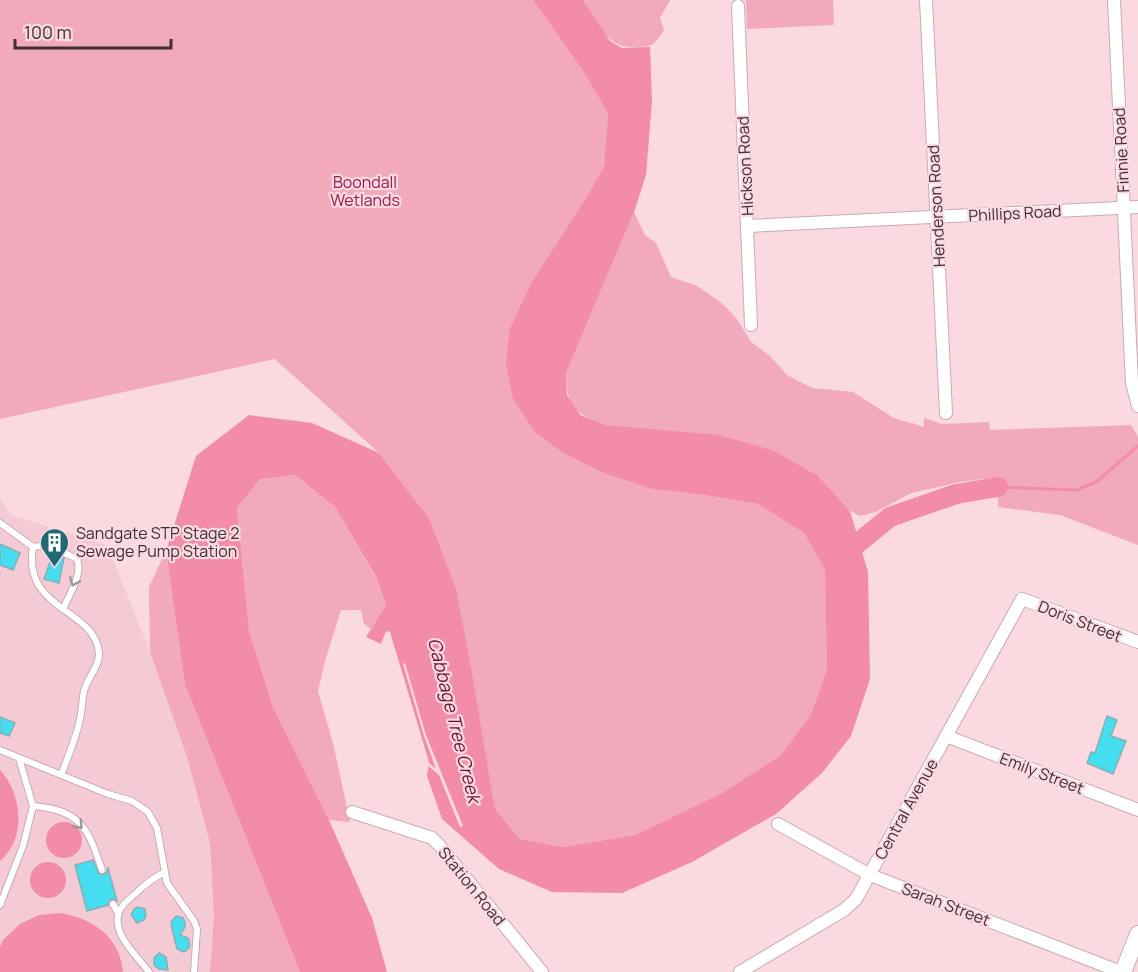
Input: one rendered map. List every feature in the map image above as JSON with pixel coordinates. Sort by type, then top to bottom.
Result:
[{"type":"street","name":"Henderson Road","points":[[926,0],[946,412]]},
{"type":"street","name":"Finnie Road","points":[[1114,0],[1132,383],[1138,406]]},
{"type":"street","name":"Hickson Road","points":[[738,6],[752,325]]},
{"type":"street","name":"Phillips Road","points":[[748,226],[1138,207]]},
{"type":"street","name":"Doris Street","points":[[1022,599],[1138,642]]},
{"type":"street","name":"Central Avenue","points":[[740,972],[844,910],[856,899],[1022,599]]},
{"type":"street","name":"Emily Street","points":[[946,736],[1138,810]]},
{"type":"street","name":"Station Road","points":[[352,812],[432,838],[542,972]]},
{"type":"street","name":"Sarah Street","points":[[778,825],[870,875],[1122,972]]},
{"type":"street","points":[[1122,972],[1138,933]]},
{"type":"lane","points":[[0,524],[33,547],[48,545],[77,559],[80,565],[78,573],[63,609]]},
{"type":"lane","points":[[33,547],[32,570],[37,583],[44,593],[92,633],[99,654],[84,691],[80,719],[61,775]]},
{"type":"lane","points":[[0,750],[108,794],[132,801],[148,813],[157,828],[167,883],[194,921],[197,929],[194,972]]},
{"type":"lane","points":[[0,905],[22,846],[33,806],[19,758]]},
{"type":"lane","points":[[33,806],[53,808],[78,820],[91,838],[102,870]]},
{"type":"lane","points":[[148,972],[122,937],[117,924],[118,914],[122,906],[152,879],[165,872]]},
{"type":"lane","points":[[113,904],[118,914]]},
{"type":"shaded area","points":[[0,499],[11,515],[107,545],[150,652],[187,757],[210,843],[214,917],[210,972],[0,972]]},
{"type":"green space","name":"Boondall Wetlands","points":[[0,0],[533,0],[583,71],[608,113],[604,167],[531,283],[509,330],[506,365],[653,489],[758,504],[804,533],[825,570],[827,670],[810,716],[781,755],[722,793],[635,835],[563,847],[520,839],[495,809],[456,588],[429,518],[379,453],[275,359],[0,419]]},
{"type":"green space","points":[[583,0],[670,0],[660,18],[664,30],[658,39],[649,46],[635,47],[625,46],[609,39]]},
{"type":"green space","points":[[746,0],[833,0],[834,25],[747,29]]},
{"type":"green space","points":[[634,212],[645,235],[656,243],[671,277],[697,286],[723,304],[737,319],[751,342],[770,356],[787,375],[812,388],[853,392],[894,418],[924,427],[924,418],[942,424],[989,422],[990,430],[1131,425],[1138,437],[1138,545],[1060,515],[998,507],[998,482],[983,479],[911,493],[876,512],[860,516],[850,511],[818,476],[606,425],[579,413],[568,395],[566,373]]},
{"type":"green space","points":[[295,475],[335,507],[376,578],[386,605],[371,629],[364,624],[361,610],[341,610],[318,691],[334,747],[350,822],[329,820],[273,707],[249,631],[237,508],[260,479]]},
{"type":"green space","points":[[166,551],[185,685],[300,972],[210,972],[214,917],[210,843],[187,757],[150,652],[149,587]]},
{"type":"water","name":"Cabbage Tree Creek","points":[[533,0],[583,0],[610,41],[622,48],[650,47],[652,101],[646,175],[634,212],[566,373],[567,395],[580,415],[606,425],[718,435],[772,450],[818,476],[850,511],[868,572],[870,679],[851,736],[822,773],[776,814],[692,862],[622,893],[552,892],[499,869],[442,819],[427,776],[429,762],[390,632],[386,631],[381,644],[366,637],[386,605],[376,577],[335,507],[295,475],[260,479],[237,508],[249,631],[273,707],[329,820],[372,918],[387,972],[300,972],[185,685],[166,551],[196,456],[249,415],[312,423],[379,453],[429,518],[456,588],[495,809],[520,839],[563,847],[635,835],[722,793],[781,755],[810,716],[827,670],[825,570],[804,533],[758,504],[653,489],[604,473],[562,452],[535,432],[513,399],[506,365],[509,330],[531,283],[604,167],[608,113],[583,71]]},
{"type":"water","points":[[0,770],[13,791],[17,803],[18,828],[9,851],[0,861]]},
{"type":"water","points":[[64,822],[77,827],[82,840],[77,853],[64,858],[51,853],[46,840],[51,827]]},
{"type":"water","points":[[48,862],[61,867],[66,880],[61,893],[48,898],[35,893],[30,880],[35,867]]},
{"type":"water","points":[[60,913],[83,920],[102,931],[116,948],[123,972],[0,972],[0,947],[3,940],[20,924],[39,915]]},
{"type":"pier","points":[[405,663],[426,735],[463,826],[460,827],[439,775],[427,765],[429,763],[436,769],[424,736],[403,664]]},
{"type":"building","points":[[0,544],[20,553],[13,570],[0,565]]},
{"type":"building","name":"Sandgate STP Stage 2 Sewage Pump Station","points":[[53,553],[64,558],[59,583],[44,579]]},
{"type":"building","points":[[1107,716],[1117,720],[1111,736],[1126,741],[1113,774],[1087,763],[1091,752],[1095,753]]},
{"type":"building","points":[[0,717],[15,723],[9,736],[0,733]]},
{"type":"building","points":[[93,860],[99,874],[106,874],[108,868],[117,901],[111,899],[108,905],[87,911],[75,865]]},
{"type":"building","points":[[138,907],[145,909],[146,916],[144,920],[137,923],[131,915]]},
{"type":"building","points":[[176,916],[183,918],[185,922],[180,935],[188,938],[190,945],[184,952],[177,949],[172,929],[171,922]]},
{"type":"building","points":[[159,953],[166,957],[168,970],[159,969],[154,965],[154,958]]},
{"type":"waterway","points":[[998,487],[1077,490],[1096,482],[1138,446]]},
{"type":"waterway","points":[[842,556],[890,517],[956,494],[998,487]]},
{"type":"place","name":"Sandgate STP Stage 2 Sewage Pump Station","points":[[55,568]]}]
